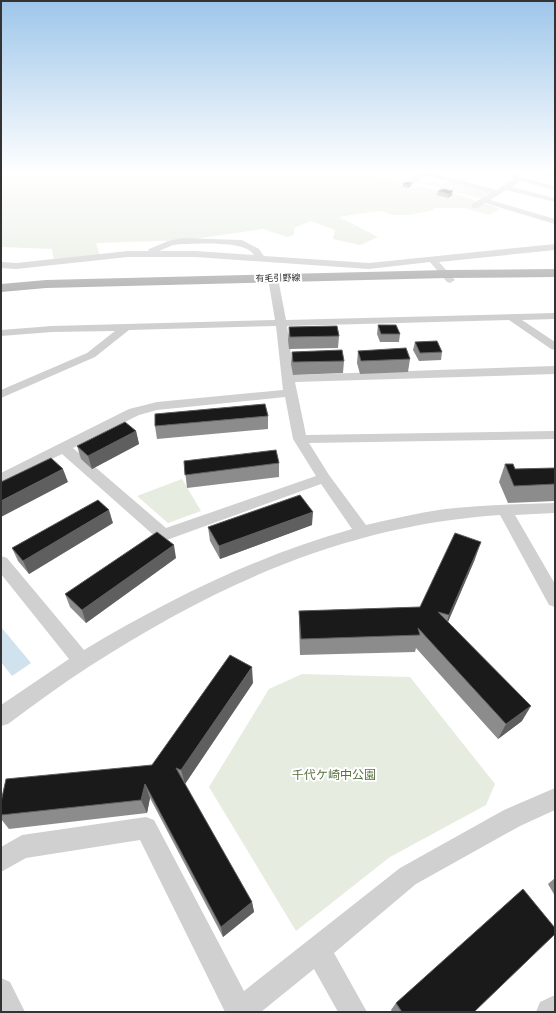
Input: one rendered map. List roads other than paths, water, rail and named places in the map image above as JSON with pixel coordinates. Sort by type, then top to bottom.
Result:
[{"type":"main road","name":"有毛引野線","points":[[1,288],[46,284],[274,281],[555,273]]},
{"type":"main road","name":"有毛引野線","points":[[449,277],[555,278]]},
{"type":"main road","name":"有毛引野線","points":[[1,293],[274,281]]},
{"type":"street","points":[[545,219],[555,222]]},
{"type":"street","points":[[143,254],[171,243],[182,241],[242,244],[250,246],[256,250],[261,259]]},
{"type":"street","points":[[1,266],[16,266],[128,254],[195,254],[369,266],[555,247]]},
{"type":"street","points":[[433,260],[449,277]]},
{"type":"street","points":[[274,281],[290,393],[300,439],[324,478],[363,532]]},
{"type":"street","points":[[1,334],[52,329],[555,316]]},
{"type":"street","points":[[511,317],[555,347]]},
{"type":"street","points":[[1,394],[91,355],[126,327]]},
{"type":"street","points":[[289,379],[555,370]]},
{"type":"street","points":[[1,479],[134,412],[157,406],[290,393]]},
{"type":"street","points":[[300,439],[555,435]]},
{"type":"street","points":[[63,447],[164,535],[324,478]]},
{"type":"street","points":[[1,717],[82,661],[170,608],[228,579],[299,550],[407,521],[460,513],[504,509],[555,508]]},
{"type":"street","points":[[504,509],[555,600]]},
{"type":"street","points":[[1,562],[82,661]]},
{"type":"street","points":[[1,860],[22,847],[146,828],[240,1011],[318,950],[408,876],[512,818],[555,799]]},
{"type":"street","points":[[318,950],[353,1012]]},
{"type":"street","points":[[1,991],[11,1012]]},
{"type":"street","points":[[550,1012],[555,1009]]},
{"type":"water","points":[[1,627],[31,663],[12,676],[1,662]]},
{"type":"park label","name":"千代ケ崎中公園","points":[[334,775]]}]
